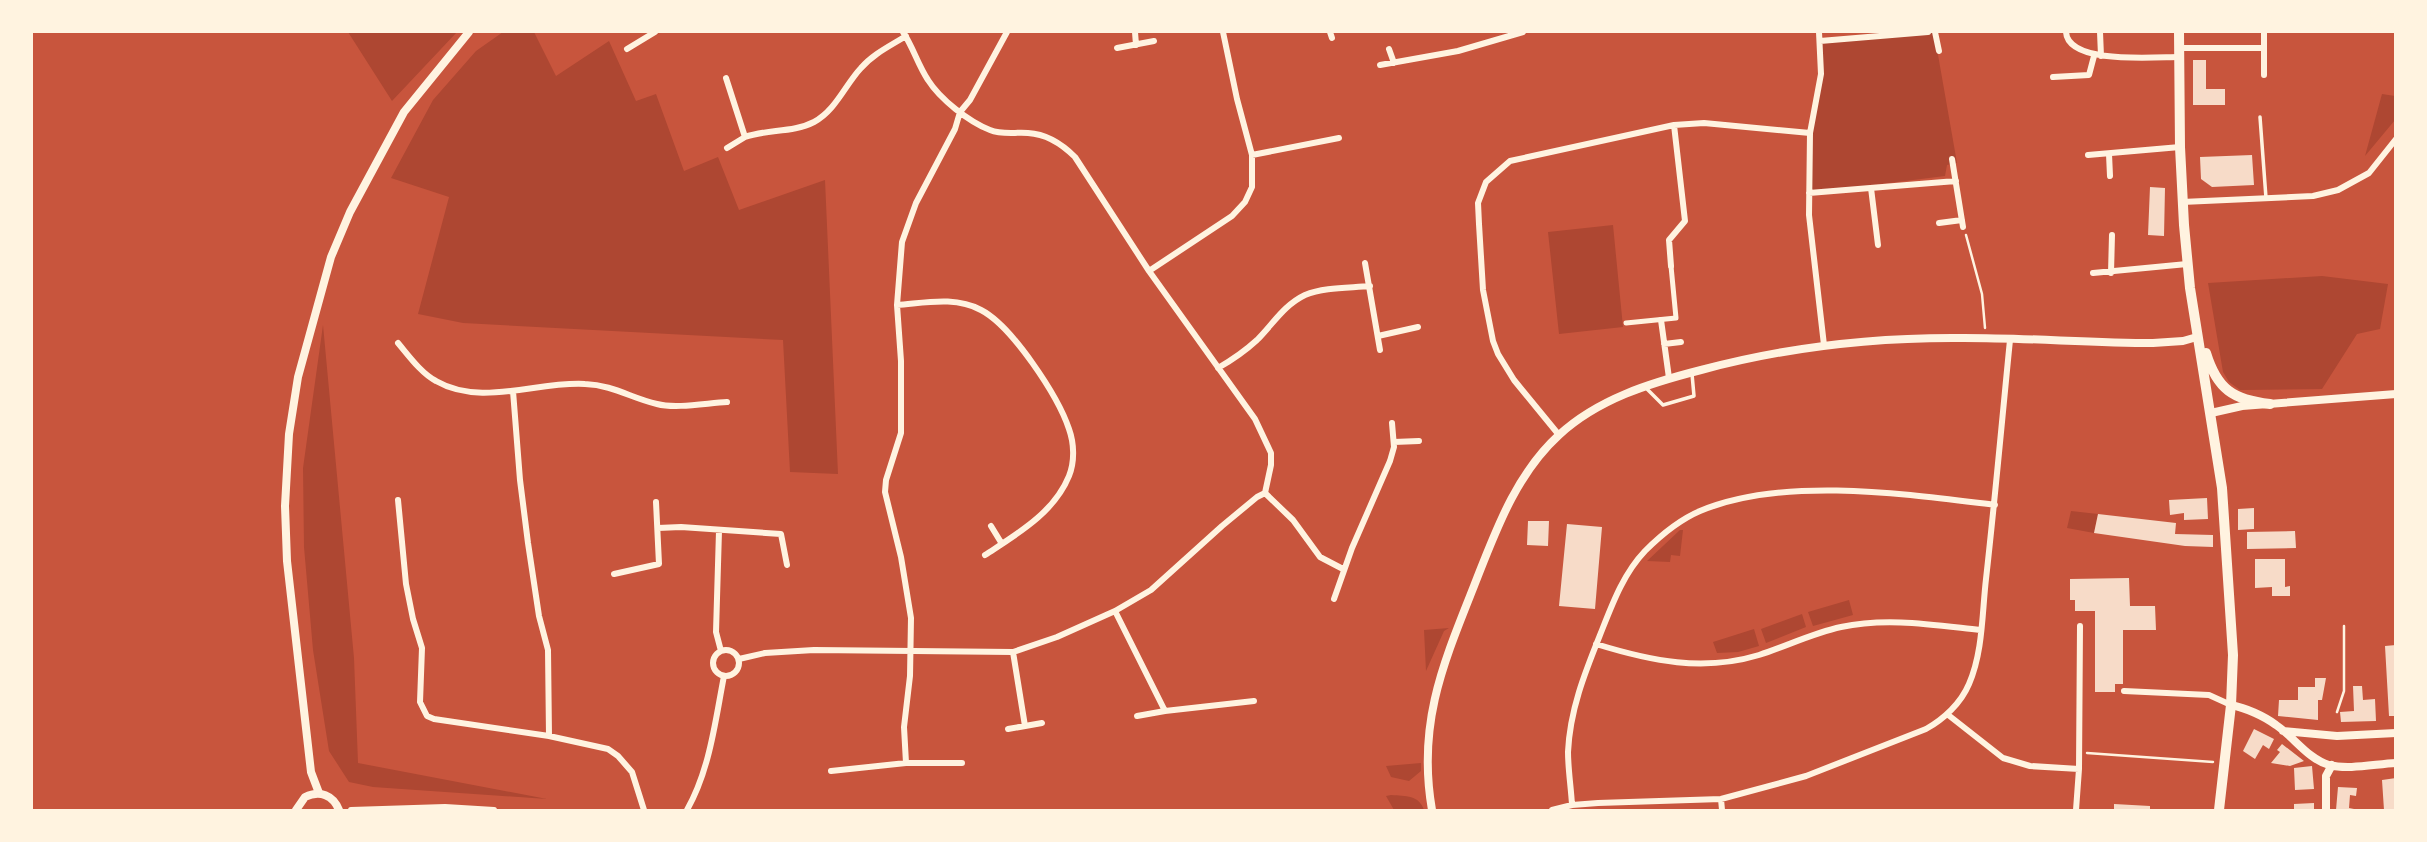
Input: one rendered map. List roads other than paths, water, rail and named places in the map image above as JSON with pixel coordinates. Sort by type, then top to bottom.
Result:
[{"type":"main road","points":[[2179,32],[2180,147],[2187,264],[2218,452],[2233,655],[2231,705],[2219,810]]},
{"type":"main road","points":[[2198,340],[2203,345],[2214,375],[2229,390],[2242,400],[2270,404]]},
{"type":"street","points":[[319,793],[312,772],[287,561],[286,470],[298,377],[331,257],[350,212],[404,112],[469,32]]},
{"type":"street","points":[[628,49],[645,34],[655,32]]},
{"type":"street","points":[[906,764],[904,727],[910,676],[911,618],[901,557],[885,492],[886,480],[901,433],[901,361],[897,305],[902,242],[923,188],[955,129],[960,112],[970,100],[1007,32]]},
{"type":"street","points":[[1135,32],[1136,45]]},
{"type":"street","points":[[1149,271],[1240,209],[1252,187],[1252,155],[1223,32]]},
{"type":"street","points":[[1380,65],[1458,51],[1523,32]]},
{"type":"street","points":[[1819,32],[1821,74],[1810,133],[1809,215],[1824,345]]},
{"type":"street","points":[[1820,41],[1928,32]]},
{"type":"street","points":[[1935,32],[1939,51]]},
{"type":"street","points":[[2066,32],[2066,38],[2076,48],[2097,56],[2264,48]]},
{"type":"street","points":[[2053,78],[2089,75],[2097,56],[2100,32]]},
{"type":"street","points":[[2264,32],[2264,75]]},
{"type":"street","points":[[727,148],[745,137],[767,131],[797,128],[817,120],[831,107],[853,76],[871,57],[904,34],[928,81],[949,105],[990,130],[1029,133],[1050,140],[1075,157],[1149,271],[1255,419],[1268,444],[1272,465],[1265,493],[1222,526],[1151,590],[1115,611],[1057,637],[1013,652],[783,652],[739,659]]},
{"type":"street","points":[[1117,48],[1154,41]]},
{"type":"street","points":[[1389,49],[1394,63]]},
{"type":"street","points":[[726,78],[745,137]]},
{"type":"street","points":[[1559,435],[1514,380],[1493,341],[1482,284],[1478,203],[1481,191],[1494,172],[1510,161],[1674,125],[1704,123],[1810,133]]},
{"type":"street","points":[[1626,323],[1676,318],[1669,240],[1685,221],[1674,125]]},
{"type":"street","points":[[1252,155],[1339,138]]},
{"type":"street","points":[[2182,202],[2313,196],[2347,187],[2374,167],[2396,139]]},
{"type":"street","points":[[2088,155],[2180,147]]},
{"type":"street","points":[[2109,154],[2110,176]]},
{"type":"street","points":[[1939,223],[1962,224],[1952,159]]},
{"type":"street","points":[[1810,193],[1956,181]]},
{"type":"street","points":[[1871,188],[1878,244]]},
{"type":"street","points":[[2111,273],[2112,234]]},
{"type":"street","points":[[1365,263],[1380,350]]},
{"type":"street","points":[[2092,273],[2187,264]]},
{"type":"street","points":[[1217,368],[1240,354],[1258,339],[1276,317],[1304,296],[1317,291],[1370,286]]},
{"type":"street","points":[[897,305],[945,301],[963,303],[996,320],[1018,345],[1046,385],[1065,419],[1073,444],[1073,465],[1069,478],[1034,522],[985,555]]},
{"type":"street","points":[[1661,320],[1669,378]]},
{"type":"street","points":[[1378,336],[1418,327]]},
{"type":"street","points":[[1432,810],[1426,760],[1437,682],[1508,506],[1523,477],[1559,435],[1606,402],[1691,372],[1824,345],[1884,340],[1986,338],[2153,343],[2198,340]]},
{"type":"street","points":[[1552,810],[1572,805],[1721,799],[1806,776],[1926,729],[1947,714],[1969,685],[1977,659],[2010,340]]},
{"type":"street","points":[[1664,344],[1681,342]]},
{"type":"street","points":[[398,343],[424,372],[435,381],[453,389],[513,391],[583,383],[611,387],[660,405],[727,402]]},
{"type":"street","points":[[513,391],[528,543],[539,616],[548,650],[549,736]]},
{"type":"street","points":[[2210,412],[2270,404],[2396,394]]},
{"type":"street","points":[[1334,599],[1343,569],[1390,461],[1394,442],[1392,424]]},
{"type":"street","points":[[1394,442],[1419,442]]},
{"type":"street","points":[[1572,805],[1568,756],[1572,718],[1581,683],[1629,570],[1644,551],[1678,523],[1714,506],[1754,497],[1829,491],[1920,496],[1995,505]]},
{"type":"street","points":[[1265,493],[1293,520],[1320,557],[1343,569]]},
{"type":"street","points":[[398,500],[406,584],[422,648],[419,693],[426,716],[549,736],[608,749],[632,772],[644,810]]},
{"type":"street","points":[[614,574],[659,564],[656,502]]},
{"type":"street","points":[[991,526],[1002,544]]},
{"type":"street","points":[[658,528],[681,527],[781,534],[786,565]]},
{"type":"street","points":[[719,531],[716,632],[721,651]]},
{"type":"street","points":[[1115,611],[1165,711]]},
{"type":"street","points":[[1596,644],[1660,661],[1702,664],[1748,658],[1830,630],[1867,623],[1919,623],[1980,631]]},
{"type":"street","points":[[2077,810],[2080,626]]},
{"type":"street","points":[[721,651],[731,651],[739,659],[739,665],[735,672],[724,676],[717,671],[714,663],[721,651]]},
{"type":"street","points":[[1013,652],[1024,726]]},
{"type":"street","points":[[687,810],[699,789],[705,769],[724,676]]},
{"type":"street","points":[[2124,691],[2218,697],[2253,713],[2283,731],[2313,756],[2332,765],[2396,763]]},
{"type":"street","points":[[1137,716],[1254,701]]},
{"type":"street","points":[[1947,714],[2009,761],[2030,766],[2079,769]]},
{"type":"street","points":[[1008,729],[1042,723]]},
{"type":"street","points":[[2283,731],[2337,736],[2396,733]]},
{"type":"street","points":[[831,771],[906,764],[962,763]]},
{"type":"street","points":[[2326,810],[2326,776],[2332,765]]},
{"type":"street","points":[[296,810],[305,797],[319,793],[332,799],[339,810]]},
{"type":"street","points":[[1721,799],[1722,810]]},
{"type":"street","points":[[351,810],[445,807],[494,810]]},
{"type":"lane","points":[[2260,117],[2266,198]]},
{"type":"lane","points":[[1644,387],[1663,405],[1694,396],[1691,372]]}]
